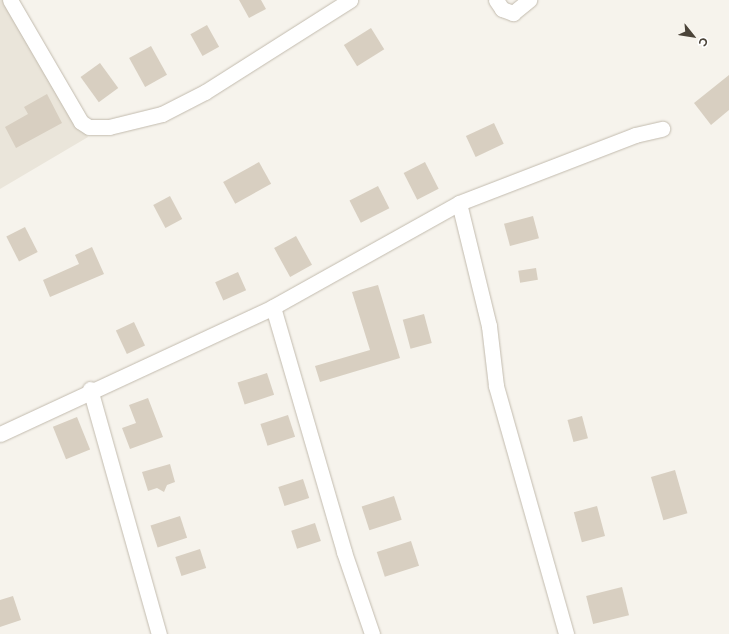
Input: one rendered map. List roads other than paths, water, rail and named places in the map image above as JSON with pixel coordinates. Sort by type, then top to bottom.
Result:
[{"type":"street","points":[[10,0],[80,122],[89,127],[109,127],[162,114],[205,92],[350,0]]},
{"type":"street","points":[[496,0],[502,9],[512,13],[529,0]]},
{"type":"street","points":[[0,434],[90,389],[273,307],[459,203],[635,135],[662,129]]},
{"type":"street","points":[[459,203],[489,326],[496,386],[566,634]]},
{"type":"street","points":[[273,307],[344,552],[372,634]]},
{"type":"street","points":[[90,389],[159,634]]}]
